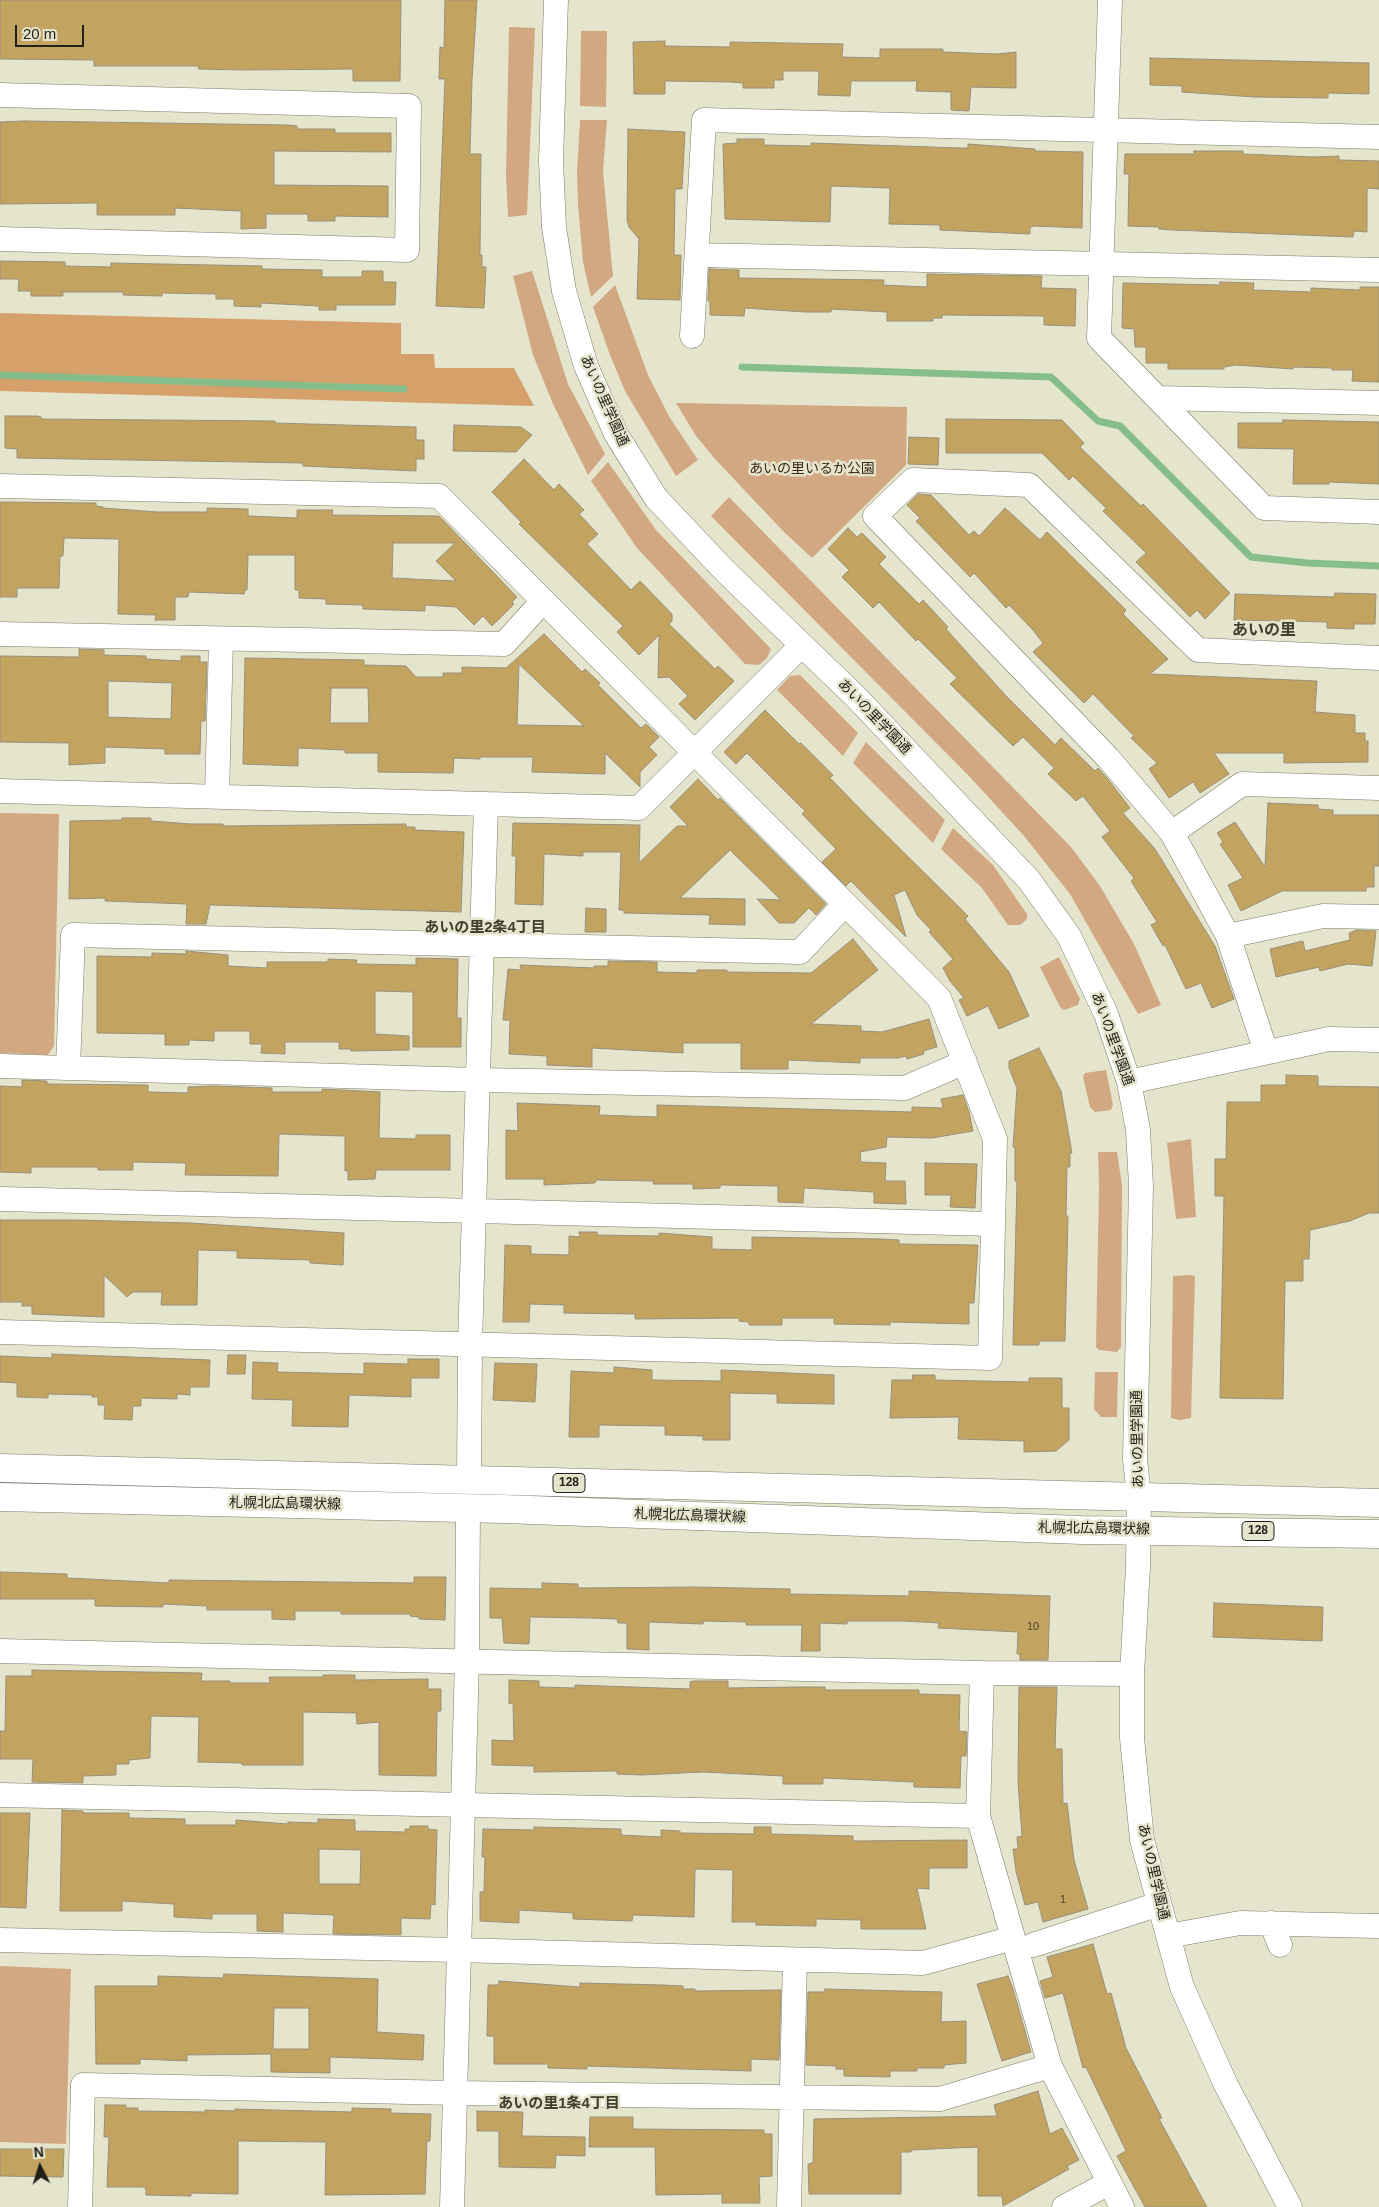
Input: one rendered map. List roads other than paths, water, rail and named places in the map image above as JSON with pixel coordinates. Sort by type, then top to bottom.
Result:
[{"type":"main road","name":"札幌北広島環状線","points":[[0,1468],[1379,1503]]},
{"type":"main road","name":"札幌北広島環状線","points":[[0,1497],[468,1509],[1138,1531],[1193,1530],[1379,1534]]},
{"type":"street","name":"あいの里学園通","points":[[556,0],[551,160],[554,227],[564,291],[586,366],[616,434],[656,498],[725,571],[856,697],[1029,880],[1069,936],[1106,1014],[1129,1082],[1138,1130],[1141,1186],[1135,1459],[1139,1497],[1138,1567],[1132,1674],[1132,1738],[1142,1840],[1182,1987],[1226,2085],[1290,2207]]},
{"type":"street","points":[[1110,0],[1099,338],[1264,508],[1379,512]]},
{"type":"street","points":[[0,95],[409,106],[407,250],[0,239]]},
{"type":"street","points":[[692,336],[704,120],[1379,137]]},
{"type":"street","points":[[697,255],[1379,270]]},
{"type":"street","points":[[1158,398],[1379,403]]},
{"type":"street","points":[[1266,1052],[1228,936],[1172,833],[1108,758],[875,516],[913,480],[1029,485],[1198,650],[1379,658]]},
{"type":"street","points":[[0,486],[439,496],[939,998],[995,1139],[990,1358],[0,1332]]},
{"type":"street","points":[[0,634],[504,644],[543,601]]},
{"type":"street","points":[[217,796],[221,639]]},
{"type":"street","points":[[0,791],[639,808],[802,645]]},
{"type":"street","points":[[1172,833],[1242,784],[1379,788]]},
{"type":"street","points":[[469,1481],[470,1344],[486,804]]},
{"type":"street","points":[[68,1068],[73,935],[800,952],[845,904]]},
{"type":"street","points":[[1228,936],[1324,916],[1379,917]]},
{"type":"street","points":[[1129,1082],[1329,1039],[1379,1040]]},
{"type":"street","points":[[0,1066],[478,1080],[905,1088],[965,1062]]},
{"type":"street","points":[[0,1199],[993,1224]]},
{"type":"street","points":[[452,2207],[467,1660],[468,1509]]},
{"type":"street","points":[[0,1651],[982,1673],[1132,1674]]},
{"type":"street","points":[[982,1673],[978,1816],[1023,1941],[1050,2066],[1122,2207]]},
{"type":"street","points":[[0,1795],[978,1816]]},
{"type":"street","points":[[0,1940],[923,1963],[1023,1941],[1159,1904]]},
{"type":"street","points":[[1168,1936],[1240,1923],[1276,1934],[1379,1926]]},
{"type":"street","points":[[789,2207],[795,1960]]},
{"type":"street","points":[[80,2207],[83,2085],[455,2093],[940,2099],[1050,2066]]},
{"type":"street","points":[[1064,2207],[1109,2183]]},
{"type":"waterway","points":[[742,367],[1051,377],[1098,421],[1120,426],[1251,557],[1307,563],[1379,566]]},
{"type":"waterway","points":[[0,375],[404,389]]},
{"type":"district","name":"あいの里","points":[[1264,631]]},
{"type":"district","name":"あいの里2条4丁目","points":[[485,928]]},
{"type":"district","name":"あいの里1条4丁目","points":[[559,2104]]},
{"type":"park label","name":"あいの里いるか公園","points":[[812,469]]}]
